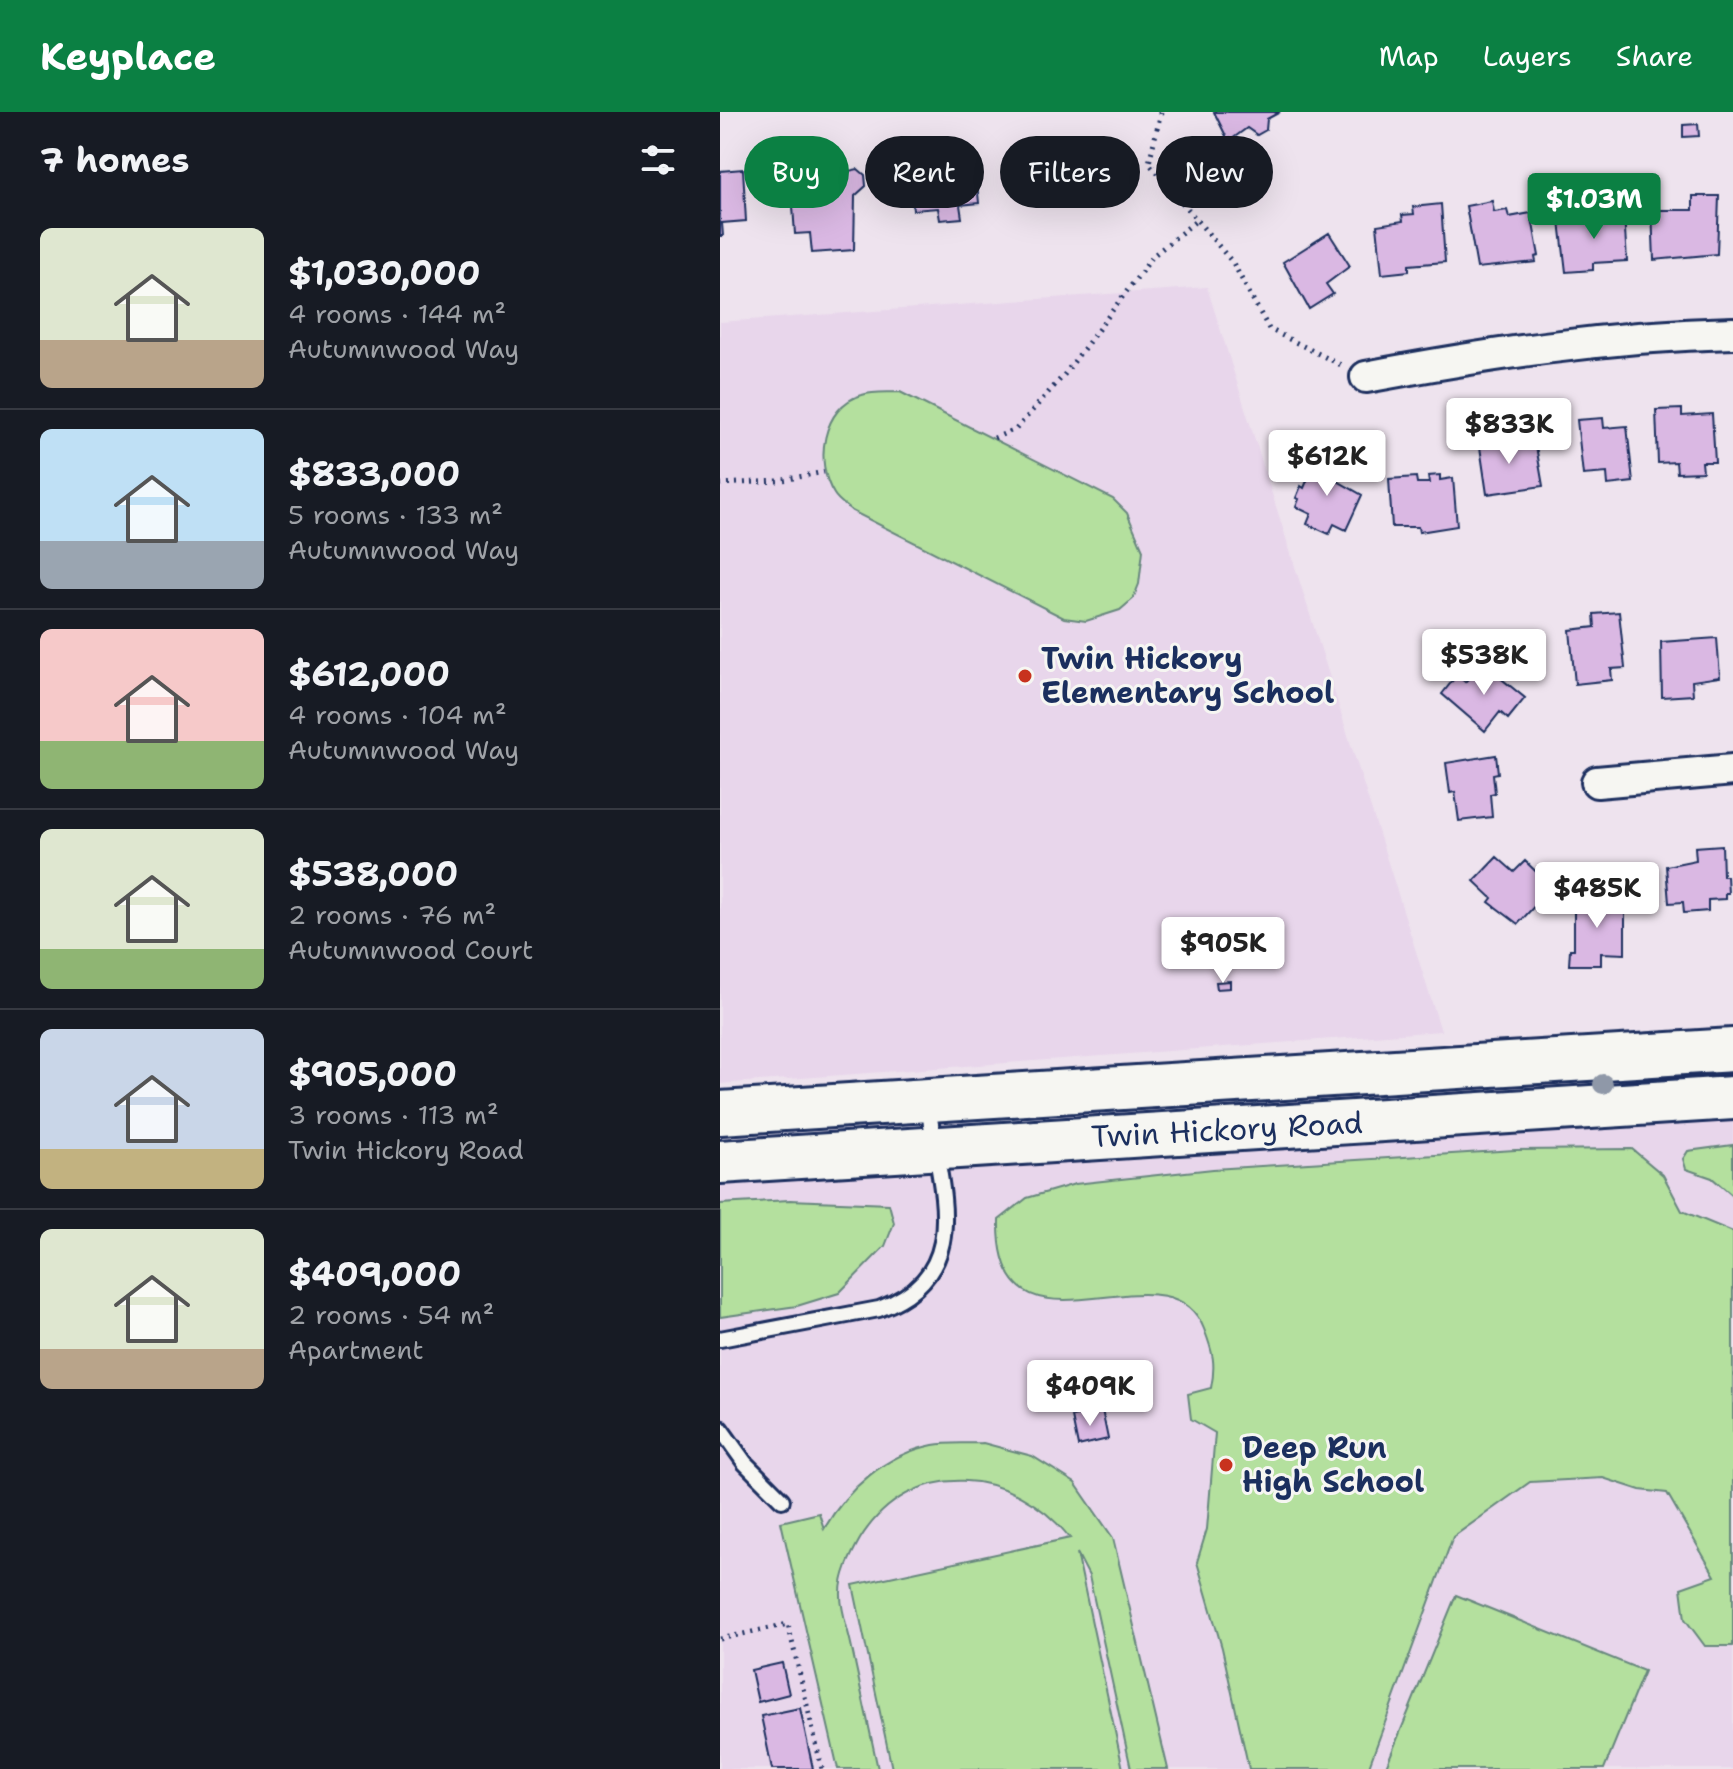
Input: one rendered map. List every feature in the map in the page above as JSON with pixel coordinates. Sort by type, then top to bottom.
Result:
[{"type":"main road","name":"Twin Hickory Road","points":[[720,1113],[1733,1050]]},
{"type":"main road","name":"Twin Hickory Road","points":[[720,1162],[1733,1098]]},
{"type":"street","points":[[1366,377],[1482,355],[1582,342],[1647,335],[1733,333]]},
{"type":"street","points":[[1597,782],[1733,770]]},
{"type":"lane","points":[[720,1339],[879,1309],[903,1300],[923,1285],[936,1267],[943,1244],[944,1220],[927,1100]]},
{"type":"lane","points":[[720,1428],[745,1463],[782,1500]]},
{"type":"path","points":[[1161,112],[1149,163],[1233,263],[1269,329],[1366,377]]},
{"type":"path","points":[[994,438],[1016,429],[1064,375],[1154,255],[1197,220]]},
{"type":"path","points":[[720,484],[778,481],[824,472]]},
{"type":"path","points":[[720,1639],[788,1624],[822,1769]]},
{"type":"shaded area","name":"Twin Hickory Elementary School","points":[[1207,287],[1441,1031],[720,1084],[720,322]]},
{"type":"shaded area","name":"Deep Run High School","points":[[1733,1098],[1733,1769],[720,1769],[720,1162]]},
{"type":"green space","points":[[900,392],[1113,499],[1127,513],[1143,550],[1139,584],[1133,599],[1120,610],[1086,621],[1064,618],[852,511],[840,501],[834,494],[824,467],[830,423],[848,401],[862,395]]},
{"type":"green space","points":[[1733,1145],[1733,1196],[1712,1178],[1686,1169],[1683,1159],[1688,1151]]},
{"type":"green space","points":[[1632,1149],[1663,1175],[1682,1211],[1733,1232],[1733,1646],[1705,1646],[1685,1619],[1681,1588],[1715,1576],[1667,1493],[1640,1490],[1603,1478],[1530,1482],[1453,1537],[1368,1769],[1249,1769],[1222,1648],[1197,1562],[1207,1529],[1215,1433],[1191,1419],[1188,1394],[1211,1388],[1213,1358],[1204,1329],[1185,1304],[1156,1295],[1053,1300],[1025,1291],[1005,1266],[999,1220],[1027,1198],[1075,1184],[1213,1169],[1515,1150]]},
{"type":"green space","points":[[790,1200],[889,1204],[894,1223],[885,1246],[839,1293],[797,1306],[720,1317],[720,1204]]},
{"type":"green space","points":[[983,1443],[1032,1456],[1075,1483],[1113,1538],[1168,1769],[1131,1769],[1089,1576],[1077,1553],[1123,1769],[892,1769],[853,1585],[1070,1538],[1047,1514],[1021,1497],[992,1485],[963,1481],[934,1483],[906,1494],[881,1512],[860,1539],[850,1559],[842,1581],[841,1602],[878,1769],[838,1769],[781,1522],[819,1513],[824,1529],[856,1487],[899,1456],[933,1445]]},
{"type":"green space","points":[[1456,1595],[1644,1671],[1604,1769],[1385,1769]]},
{"type":"building","points":[[1214,112],[1280,112],[1267,119],[1266,130],[1257,135],[1247,128],[1236,136],[1226,136]]},
{"type":"building","points":[[1698,124],[1699,136],[1683,137],[1683,125]]},
{"type":"building","points":[[743,169],[746,221],[722,223],[723,236],[720,236],[720,171]]},
{"type":"building","points":[[858,169],[865,175],[865,187],[855,196],[854,250],[812,253],[810,233],[795,234],[793,208],[849,208],[849,171]]},
{"type":"building","points":[[1693,196],[1719,196],[1717,254],[1654,260],[1652,210],[1693,210]]},
{"type":"building","points":[[1492,201],[1494,212],[1507,210],[1509,217],[1531,213],[1539,256],[1535,257],[1536,262],[1477,268],[1466,206]]},
{"type":"building","points":[[1441,204],[1445,262],[1409,265],[1409,271],[1382,274],[1377,225],[1403,221],[1402,215],[1414,214],[1413,207]]},
{"type":"building","points":[[938,208],[960,208],[962,218],[940,220]]},
{"type":"building","points":[[1602,211],[1603,216],[1624,214],[1627,261],[1593,263],[1593,270],[1566,272],[1560,221],[1585,220],[1585,213]]},
{"type":"building","points":[[1329,233],[1350,266],[1326,284],[1333,294],[1309,309],[1283,262]]},
{"type":"building","points":[[1682,409],[1682,416],[1712,414],[1715,462],[1702,462],[1703,472],[1677,473],[1676,462],[1658,463],[1656,410]]},
{"type":"building","points":[[1603,418],[1604,428],[1627,426],[1633,482],[1608,485],[1607,473],[1583,475],[1577,420]]},
{"type":"building","points":[[1505,436],[1506,443],[1519,441],[1520,449],[1536,446],[1543,486],[1487,494],[1479,440]]},
{"type":"building","points":[[1317,457],[1341,468],[1336,480],[1362,495],[1346,530],[1334,524],[1329,534],[1307,524],[1311,514],[1296,507],[1301,486],[1304,488]]},
{"type":"building","points":[[1440,475],[1440,480],[1453,478],[1457,526],[1419,532],[1418,527],[1392,527],[1389,479],[1416,477],[1417,483],[1429,483],[1428,476]]},
{"type":"building","points":[[1619,612],[1625,668],[1611,669],[1612,680],[1575,684],[1570,630],[1595,627],[1594,614]]},
{"type":"building","points":[[1717,638],[1720,677],[1692,681],[1693,695],[1662,697],[1661,642]]},
{"type":"building","points":[[1482,663],[1525,698],[1508,719],[1500,712],[1485,731],[1442,694],[1457,675],[1465,682]]},
{"type":"building","points":[[1496,755],[1498,773],[1493,774],[1495,793],[1490,794],[1492,817],[1459,821],[1455,792],[1450,793],[1446,763]]},
{"type":"building","points":[[1722,845],[1723,876],[1727,876],[1728,893],[1725,893],[1725,899],[1708,900],[1708,911],[1684,913],[1683,902],[1669,903],[1666,866],[1696,860],[1695,847]]},
{"type":"building","points":[[1497,857],[1514,872],[1525,861],[1552,887],[1518,924],[1489,902],[1492,898],[1474,881]]},
{"type":"building","points":[[1574,895],[1602,895],[1602,905],[1625,906],[1625,954],[1601,953],[1601,965],[1569,965],[1570,949],[1574,949]]},
{"type":"building","points":[[1230,981],[1230,988],[1217,989],[1216,982]]},
{"type":"building","points":[[1102,1410],[1108,1439],[1078,1446],[1072,1417]]},
{"type":"building","points":[[782,1663],[789,1694],[758,1702],[751,1670]]},
{"type":"building","points":[[800,1708],[813,1769],[772,1769],[761,1716]]},
{"type":"place","name":"Twin Hickory Elementary School","points":[[1025,676]]},
{"type":"place","name":"Deep Run High School","points":[[1226,1465]]}]
